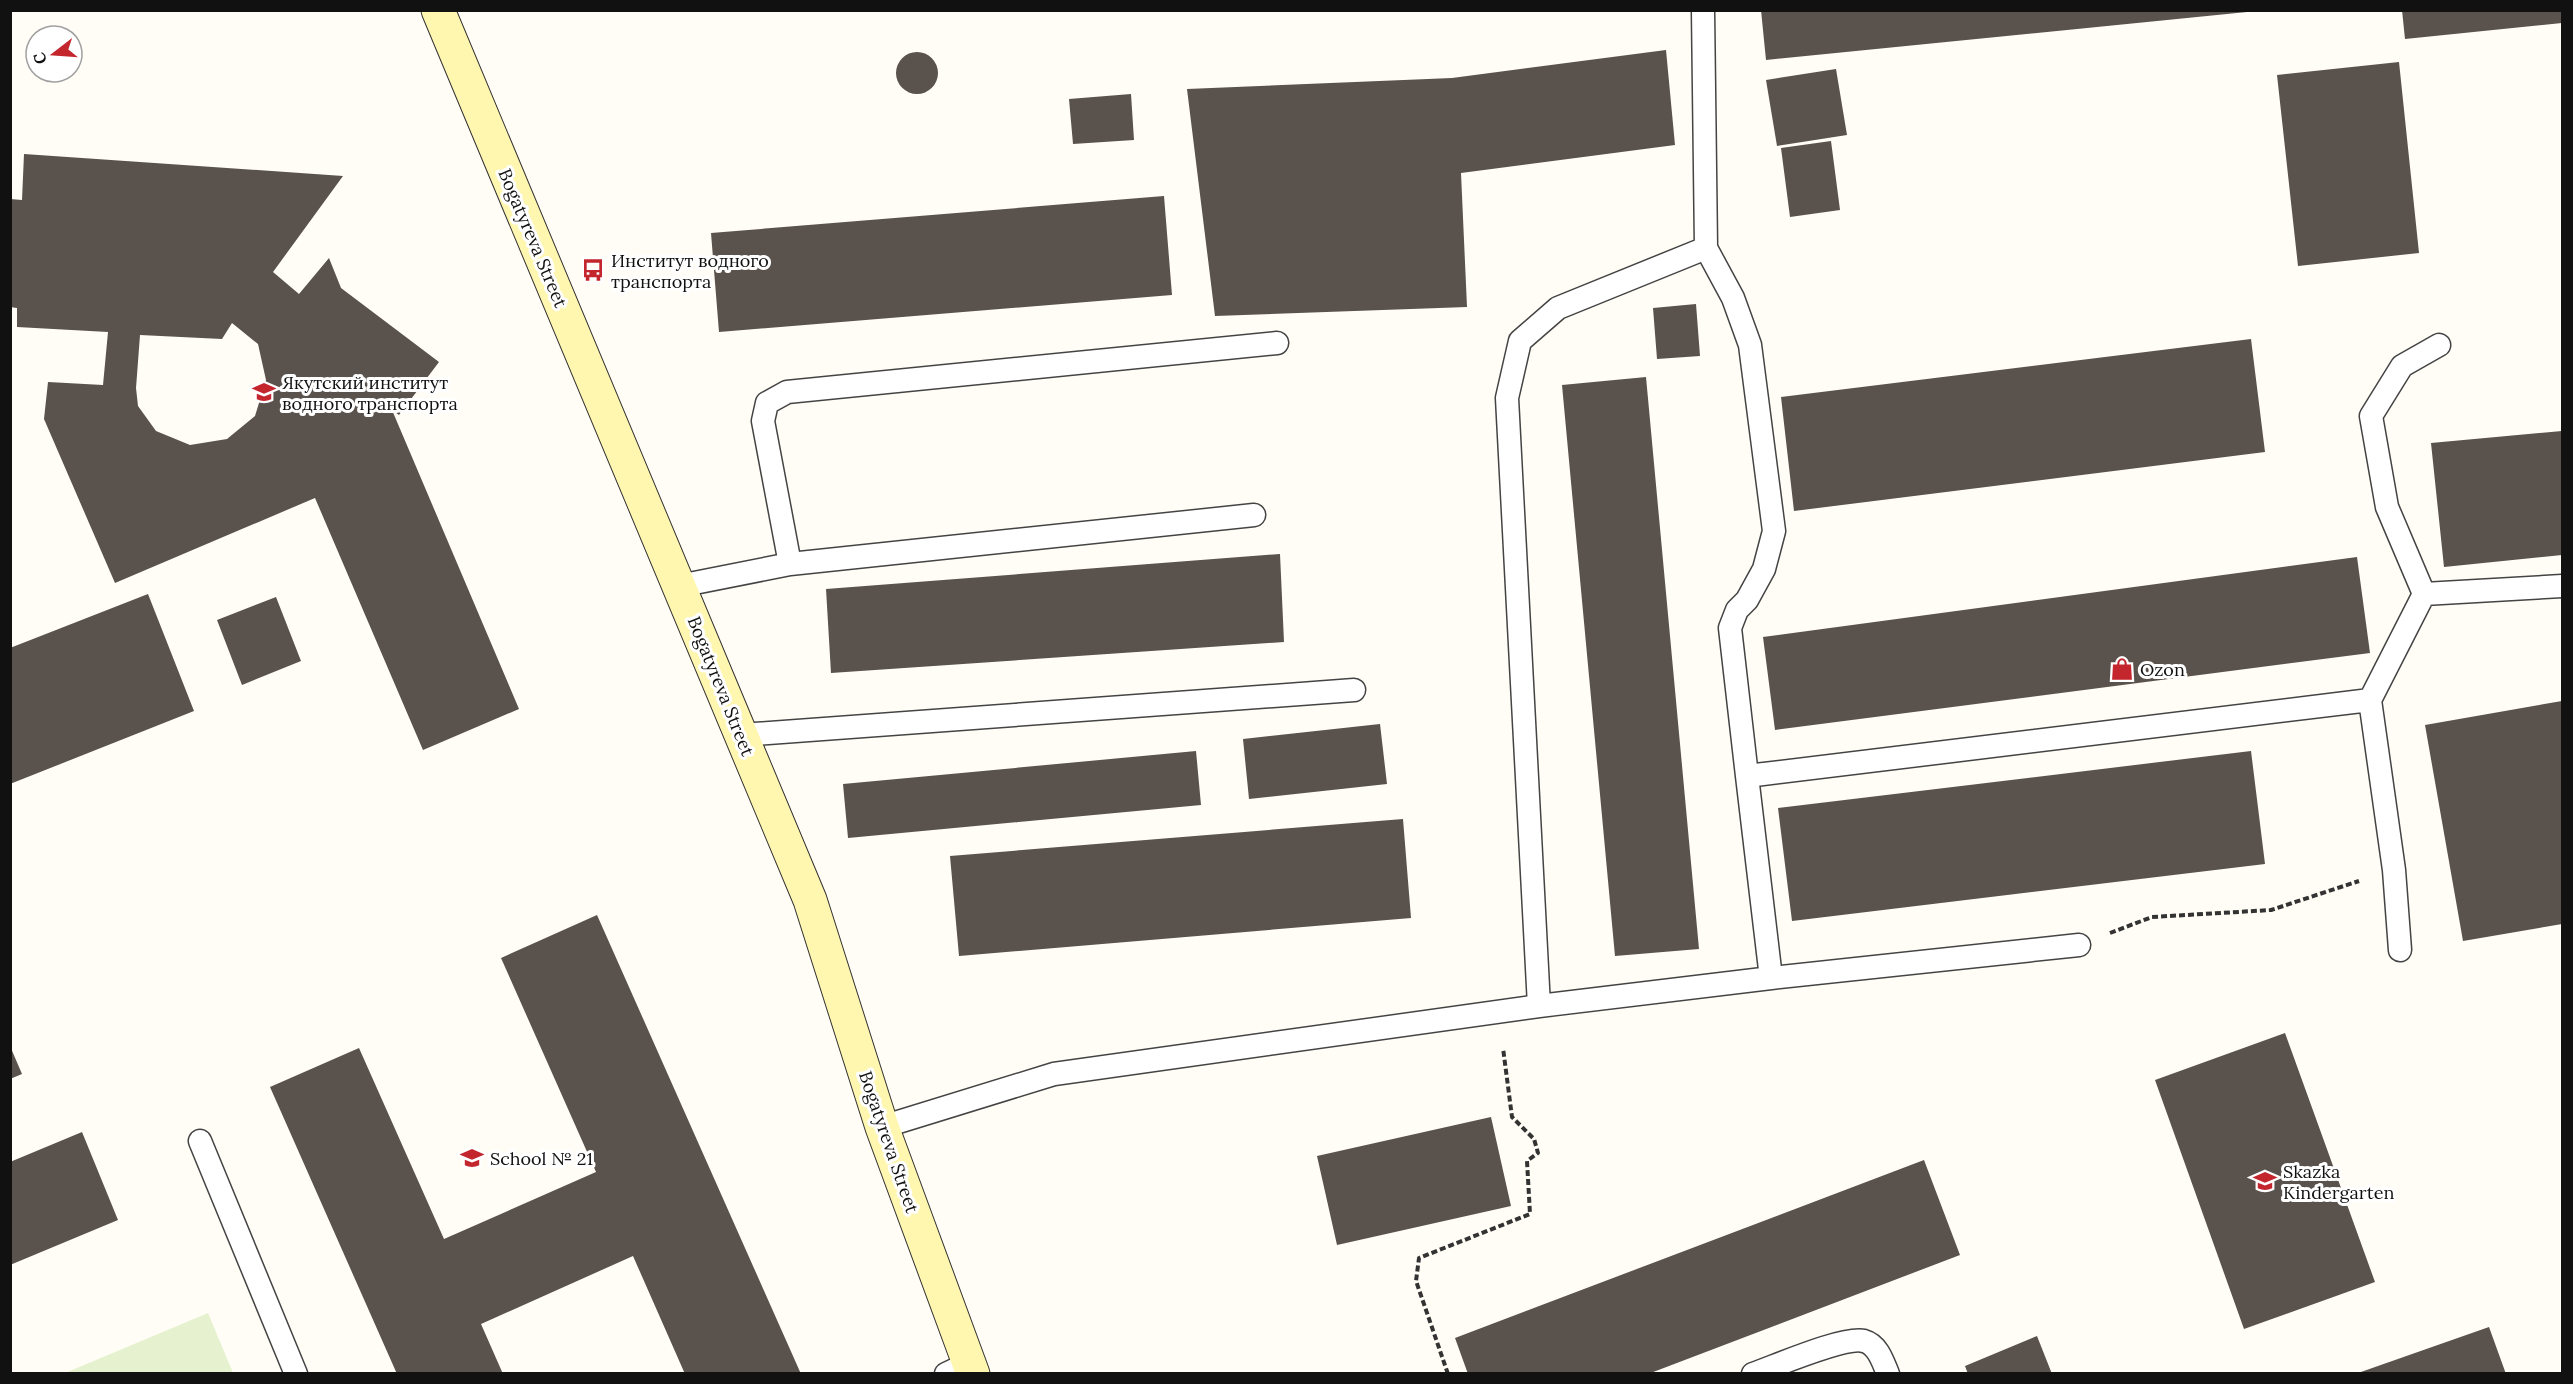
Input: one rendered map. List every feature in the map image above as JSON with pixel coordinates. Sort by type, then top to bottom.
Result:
[{"type":"main road","name":"Bogatyreva Street","points":[[438,10],[810,900],[962,1370]]},
{"type":"lane","points":[[1703,10],[1706,249],[1733,298],[1750,345],[1774,531],[1764,569],[1747,600],[1737,610],[1730,628],[1771,978]]},
{"type":"lane","points":[[1539,1006],[1507,398],[1520,341],[1558,308],[1706,249]]},
{"type":"lane","points":[[789,564],[763,422],[767,403],[787,392],[1277,343]]},
{"type":"lane","points":[[2424,594],[2387,507],[2371,416],[2402,366],[2439,345]]},
{"type":"lane","points":[[679,586],[789,564],[1254,515]]},
{"type":"lane","points":[[2424,594],[2562,586]]},
{"type":"lane","points":[[2400,950],[2394,870],[2370,700],[2424,594]]},
{"type":"lane","points":[[741,735],[1354,690]]},
{"type":"lane","points":[[1747,776],[2370,700]]},
{"type":"lane","points":[[882,1127],[1054,1074],[1539,1006],[2079,945]]},
{"type":"lane","points":[[200,1141],[296,1374]]},
{"type":"lane","points":[[1753,1374],[1848,1340],[1866,1341],[1880,1354],[1888,1374]]},
{"type":"path","points":[[2079,945],[2152,917],[2271,910],[2394,870]]},
{"type":"path","points":[[1448,1374],[1416,1281],[1419,1258],[1530,1214],[1527,1161],[1538,1153],[1534,1139],[1512,1117],[1498,1012]]},
{"type":"green space","points":[[208,1313],[233,1373],[65,1373]]},
{"type":"building","points":[[1761,10],[2247,10],[2247,12],[1766,60]]},
{"type":"building","points":[[2402,10],[2562,10],[2562,23],[2405,39]]},
{"type":"building","points":[[1666,50],[1675,145],[1461,173],[1467,307],[1215,316],[1187,89],[1452,78]]},
{"type":"building","points":[[917,52],[932,58],[938,73],[932,88],[917,94],[902,88],[896,73],[902,58]]},
{"type":"building","points":[[2399,62],[2419,253],[2298,266],[2277,75]]},
{"type":"building","points":[[1836,69],[1847,135],[1777,146],[1766,80]]},
{"type":"building","points":[[1131,94],[1134,140],[1073,144],[1069,99]]},
{"type":"building","points":[[1831,141],[1840,210],[1790,217],[1781,148]]},
{"type":"building","points":[[24,154],[343,176],[273,272],[299,294],[329,258],[341,288],[439,362],[399,415],[392,410],[519,709],[423,750],[315,498],[115,583],[44,419],[48,382],[103,385],[108,332],[17,327],[17,308],[10,307],[10,199],[22,200]],"holes":[[[232,323],[258,344],[266,380],[255,416],[227,439],[190,445],[156,431],[138,406],[136,388],[140,335],[222,339]]]},
{"type":"building","points":[[1164,196],[1172,295],[719,332],[711,233]]},
{"type":"building","points":[[1696,304],[1700,356],[1657,359],[1653,308]]},
{"type":"building","points":[[2251,339],[2265,452],[1794,511],[1781,397]]},
{"type":"building","points":[[1646,377],[1699,949],[1615,956],[1562,385]]},
{"type":"building","points":[[2562,431],[2562,555],[2444,567],[2431,443]]},
{"type":"building","points":[[1280,554],[1284,642],[831,673],[826,589]]},
{"type":"building","points":[[2357,557],[2370,653],[1775,730],[1763,637]]},
{"type":"building","points":[[148,594],[194,711],[10,784],[10,648]]},
{"type":"building","points":[[276,597],[301,661],[242,685],[217,620]]},
{"type":"building","points":[[2562,701],[2562,924],[2463,941],[2425,725]]},
{"type":"building","points":[[1380,724],[1387,784],[1249,799],[1243,739]]},
{"type":"building","points":[[1196,751],[1201,805],[848,838],[843,784]]},
{"type":"building","points":[[2251,751],[2265,864],[1792,921],[1778,808]]},
{"type":"building","points":[[1403,819],[1411,918],[959,956],[950,856]]},
{"type":"building","points":[[597,915],[801,1374],[685,1374],[633,1256],[481,1324],[503,1374],[397,1374],[270,1087],[359,1048],[444,1239],[596,1172],[501,958]]},
{"type":"building","name":"Skazka Kindergarten","points":[[2285,1033],[2375,1282],[2244,1329],[2155,1080]]},
{"type":"building","points":[[10,1046],[22,1074],[10,1079]]},
{"type":"building","points":[[1491,1117],[1511,1206],[1337,1245],[1317,1156]]},
{"type":"building","points":[[82,1132],[118,1220],[10,1265],[10,1162]]},
{"type":"building","points":[[1924,1160],[1960,1255],[1648,1374],[1468,1374],[1455,1338]]},
{"type":"building","points":[[2489,1327],[2506,1374],[2358,1374],[2358,1373]]},
{"type":"building","points":[[2037,1336],[2052,1374],[1968,1374],[1965,1366]]},
{"type":"place","name":"Институт водного транспорта","points":[[593,270]]},
{"type":"place","name":"Якутский институт водного транспорта","points":[[264,392]]},
{"type":"place","name":"Ozon","points":[[2122,669]]},
{"type":"place","name":"School № 21","points":[[472,1158]]},
{"type":"place","name":"Skazka Kindergarten","points":[[2265,1181]]}]
